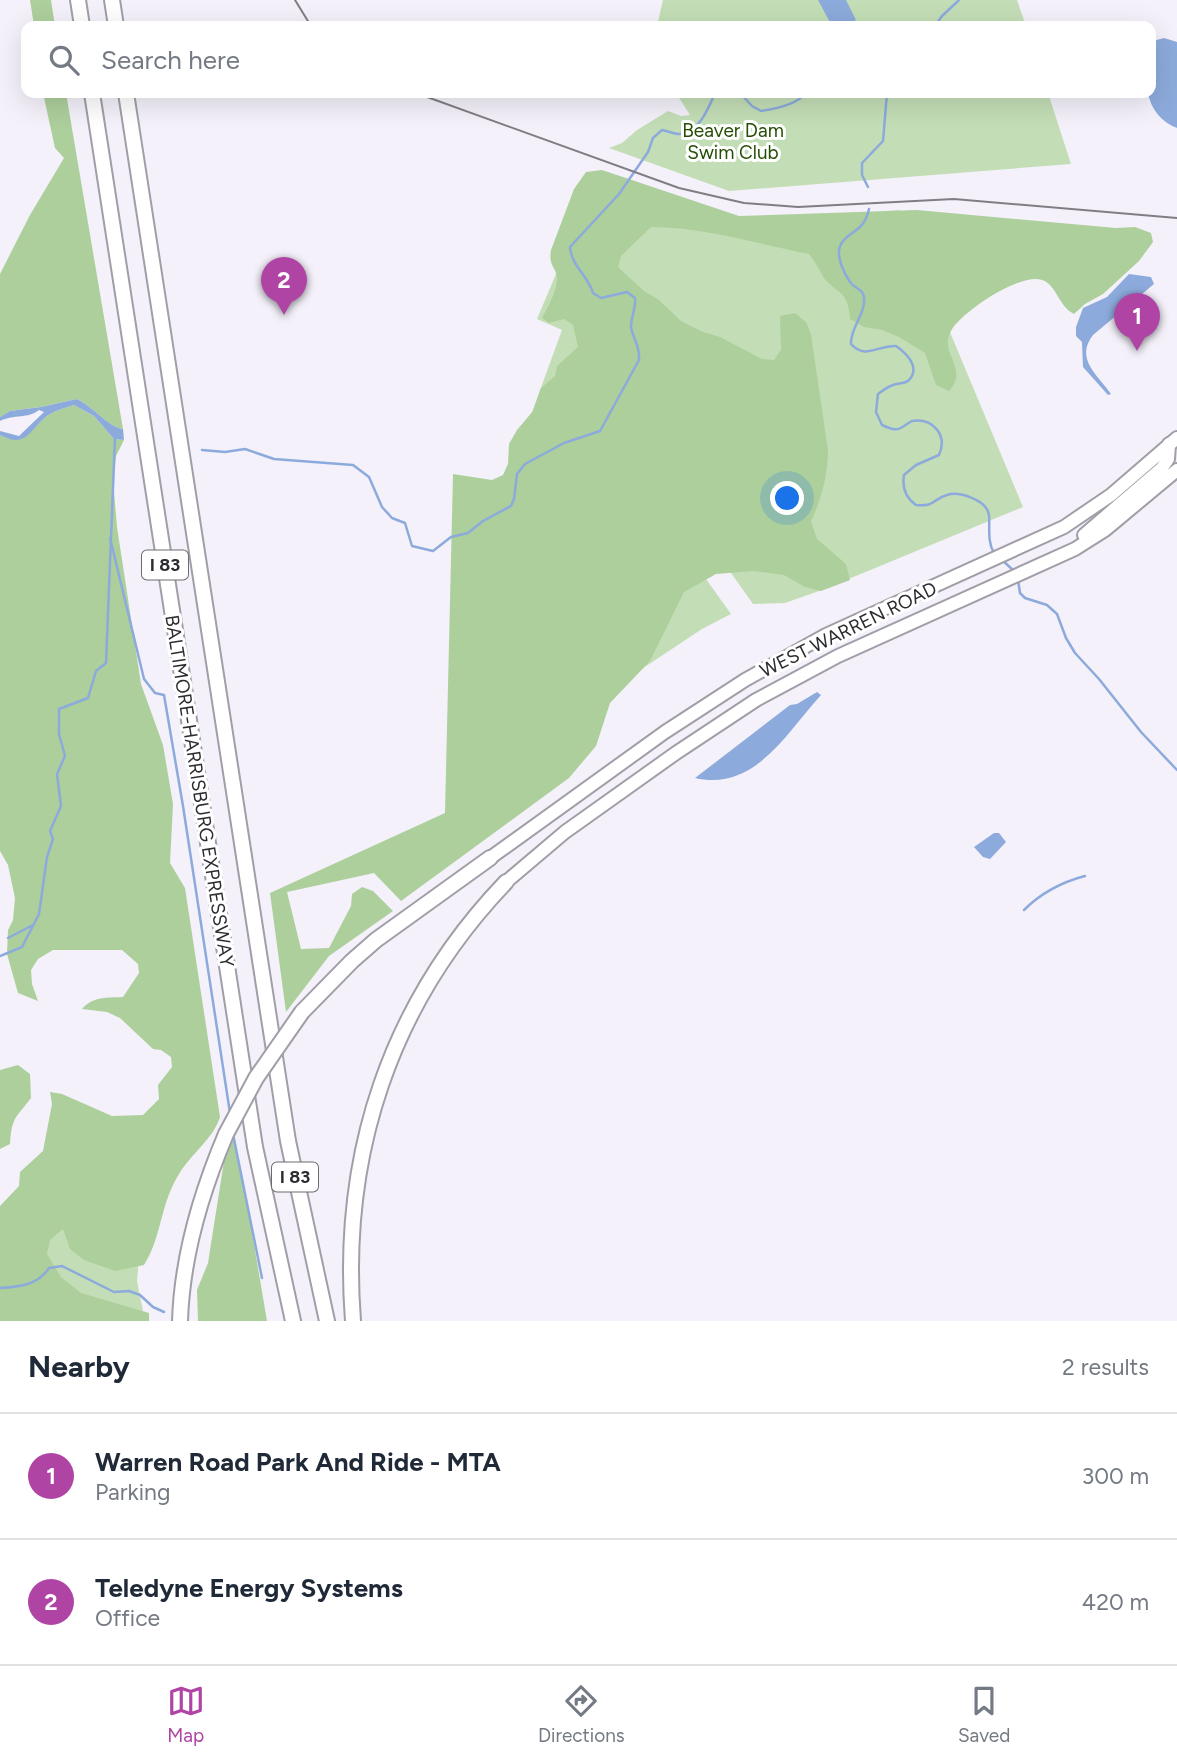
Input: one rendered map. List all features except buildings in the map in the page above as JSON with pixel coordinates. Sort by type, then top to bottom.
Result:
[{"type":"highway","points":[[78,0],[81,21]]},
{"type":"highway","points":[[112,0],[115,21]]},
{"type":"highway","name":"BALTIMORE-HARRISBURG EXPRESSWAY","points":[[93,98],[255,1147],[293,1321]]},
{"type":"highway","name":"BALTIMORE-HARRISBURG EXPRESSWAY","points":[[127,98],[288,1141],[327,1321]]},
{"type":"highway","points":[[180,1321],[193,1232],[212,1166],[256,1077],[302,1012],[352,961],[376,940],[490,858]]},
{"type":"highway","points":[[353,1321],[351,1260],[356,1182],[380,1083],[407,1021],[436,970],[466,928],[506,882]]},
{"type":"main road","name":"WEST WARREN ROAD","points":[[490,858],[665,732],[745,680],[826,635],[1064,527],[1091,510],[1174,442]]},
{"type":"main road","points":[[1051,560],[1104,519],[1162,468],[1174,442]]},
{"type":"main road","name":"WEST WARREN ROAD","points":[[506,882],[576,824],[756,700],[838,656],[1051,560],[1105,530],[1177,470]]},
{"type":"green space","points":[[30,0],[51,0],[54,21],[33,21]]},
{"type":"green space","points":[[663,0],[1017,0],[1024,21],[658,21]]},
{"type":"green space","points":[[44,98],[67,98],[123,429],[112,425],[77,399],[10,411],[0,417],[0,274],[30,215],[64,158],[55,148]]},
{"type":"green space","name":"Beaver Dam Swim Club","points":[[679,98],[1050,98],[1071,164],[729,191],[609,148],[622,143],[637,130],[668,111],[681,116],[690,115]]},
{"type":"green space","points":[[602,170],[739,216],[917,210],[1116,228],[1135,227],[1151,233],[1153,242],[1139,261],[1103,294],[1074,314],[1064,306],[1051,286],[1042,280],[1020,282],[979,304],[957,323],[948,339],[956,375],[955,383],[949,391],[936,385],[925,353],[899,337],[864,327],[850,319],[845,298],[824,278],[809,254],[711,233],[651,227],[621,256],[618,267],[681,321],[762,359],[774,360],[781,350],[780,316],[795,313],[806,322],[811,334],[828,451],[823,487],[811,521],[817,539],[846,564],[850,580],[821,591],[805,587],[784,575],[754,571],[716,574],[684,592],[650,661],[610,703],[596,746],[569,778],[401,901],[374,873],[287,892],[301,949],[329,948],[351,906],[352,894],[362,887],[373,891],[393,911],[329,956],[286,1012],[270,893],[445,813],[453,474],[492,480],[503,475],[508,464],[509,444],[533,411],[541,388],[555,376],[557,366],[578,347],[573,325],[564,319],[549,323],[542,318],[557,283],[551,250],[574,189],[586,172]]},
{"type":"green space","points":[[599,172],[746,223],[899,210],[1023,507],[785,603],[753,604],[714,549],[706,579],[731,614],[702,629],[586,706],[498,505],[562,330],[537,319]]},
{"type":"green space","points":[[74,405],[94,416],[114,439],[124,440],[116,456],[113,480],[117,527],[141,684],[163,745],[173,804],[170,863],[185,888],[220,1117],[173,1185],[144,1265],[115,1271],[84,1260],[70,1249],[63,1229],[50,1240],[47,1254],[61,1277],[81,1293],[149,1313],[149,1321],[0,1321],[0,1206],[19,1186],[20,1172],[43,1151],[52,1104],[50,1092],[62,1094],[112,1116],[143,1115],[159,1099],[158,1085],[172,1067],[171,1057],[161,1050],[153,1049],[120,1018],[107,1012],[82,1009],[96,1000],[123,997],[139,973],[138,964],[122,950],[53,950],[38,959],[31,970],[32,984],[38,1001],[18,993],[7,954],[8,930],[13,920],[15,898],[8,865],[0,851],[0,435],[22,438],[50,414]]},
{"type":"green space","points":[[18,1065],[30,1074],[31,1098],[14,1122],[10,1144],[0,1149],[0,1070]]},
{"type":"green space","points":[[233,1135],[267,1321],[198,1321],[197,1290],[208,1263],[224,1161]]},
{"type":"green space","points":[[80,1193],[141,1237],[137,1281],[145,1321],[0,1321],[0,1249]]},
{"type":"water","points":[[818,0],[846,0],[856,20],[829,21]]},
{"type":"water","points":[[1164,38],[1177,42],[1177,128],[1158,114],[1150,98],[1156,98],[1156,40]]},
{"type":"water","points":[[1129,274],[1151,277],[1154,284],[1093,335],[1086,352],[1090,367],[1111,394],[1108,395],[1083,367],[1082,342],[1076,336],[1076,327],[1083,308],[1107,297]]},
{"type":"water","points":[[77,399],[112,425],[123,429],[124,440],[114,439],[94,416],[74,405],[50,414],[22,439],[9,439],[0,435],[0,431],[19,436],[44,412],[39,410],[30,415],[0,421],[0,417],[10,411]]},
{"type":"water","points":[[817,692],[821,695],[782,741],[752,768],[735,776],[716,780],[695,778],[790,705],[797,704]]},
{"type":"water","points":[[994,833],[999,833],[1006,842],[990,859],[983,857],[974,847]]},
{"type":"waterway","points":[[938,21],[959,0]]},
{"type":"waterway","points":[[202,450],[225,452],[245,449],[274,459],[353,465],[369,477],[382,507],[392,518],[405,523],[412,546],[433,551],[451,537],[468,533],[483,521],[511,506],[517,474],[525,464],[564,443],[600,431],[639,360],[631,327],[635,298],[627,292],[601,298],[593,293],[573,259],[570,247],[619,194],[648,152],[653,138],[662,130],[679,134],[692,130],[702,119],[713,98]]},
{"type":"waterway","points":[[745,98],[761,111],[800,98]]},
{"type":"waterway","points":[[868,187],[862,175],[862,163],[883,141],[887,98]]},
{"type":"waterway","points":[[869,209],[863,223],[846,237],[839,250],[845,274],[864,297],[863,309],[851,344],[861,351],[896,346],[911,361],[913,370],[909,380],[878,394],[876,412],[882,425],[892,429],[898,429],[912,421],[926,422],[937,429],[942,441],[939,455],[916,465],[904,475],[905,492],[916,505],[931,504],[952,494],[978,501],[989,515],[990,539],[994,553]]},
{"type":"waterway","points":[[0,956],[22,947],[39,914],[47,857],[53,839],[50,831],[61,806],[57,774],[65,756],[59,734],[59,709],[88,698],[96,671],[106,663],[115,438]]},
{"type":"waterway","points":[[110,538],[144,679],[155,693],[164,695],[230,1113]]},
{"type":"waterway","points":[[1001,559],[1014,571]]},
{"type":"waterway","points":[[1018,580],[1020,593],[1025,598],[1047,605],[1057,614],[1075,653],[1141,732],[1177,770]]},
{"type":"waterway","points":[[1024,910],[1052,889],[1085,876]]},
{"type":"waterway","points":[[8,938],[33,925]]},
{"type":"waterway","points":[[233,1134],[262,1278]]},
{"type":"waterway","points":[[0,1288],[28,1284],[45,1274],[49,1268],[62,1266],[114,1292],[129,1291],[140,1295],[153,1307],[164,1312]]},
{"type":"tram line","points":[[295,0],[308,21]]},
{"type":"tram line","points":[[430,98],[679,188],[744,203],[798,207],[954,199],[1177,218]]},
{"type":"place","name":"Teledyne Energy Systems","points":[[284,315]]},
{"type":"place","name":"Warren Road Park And Ride - MTA","points":[[1137,351]]}]
